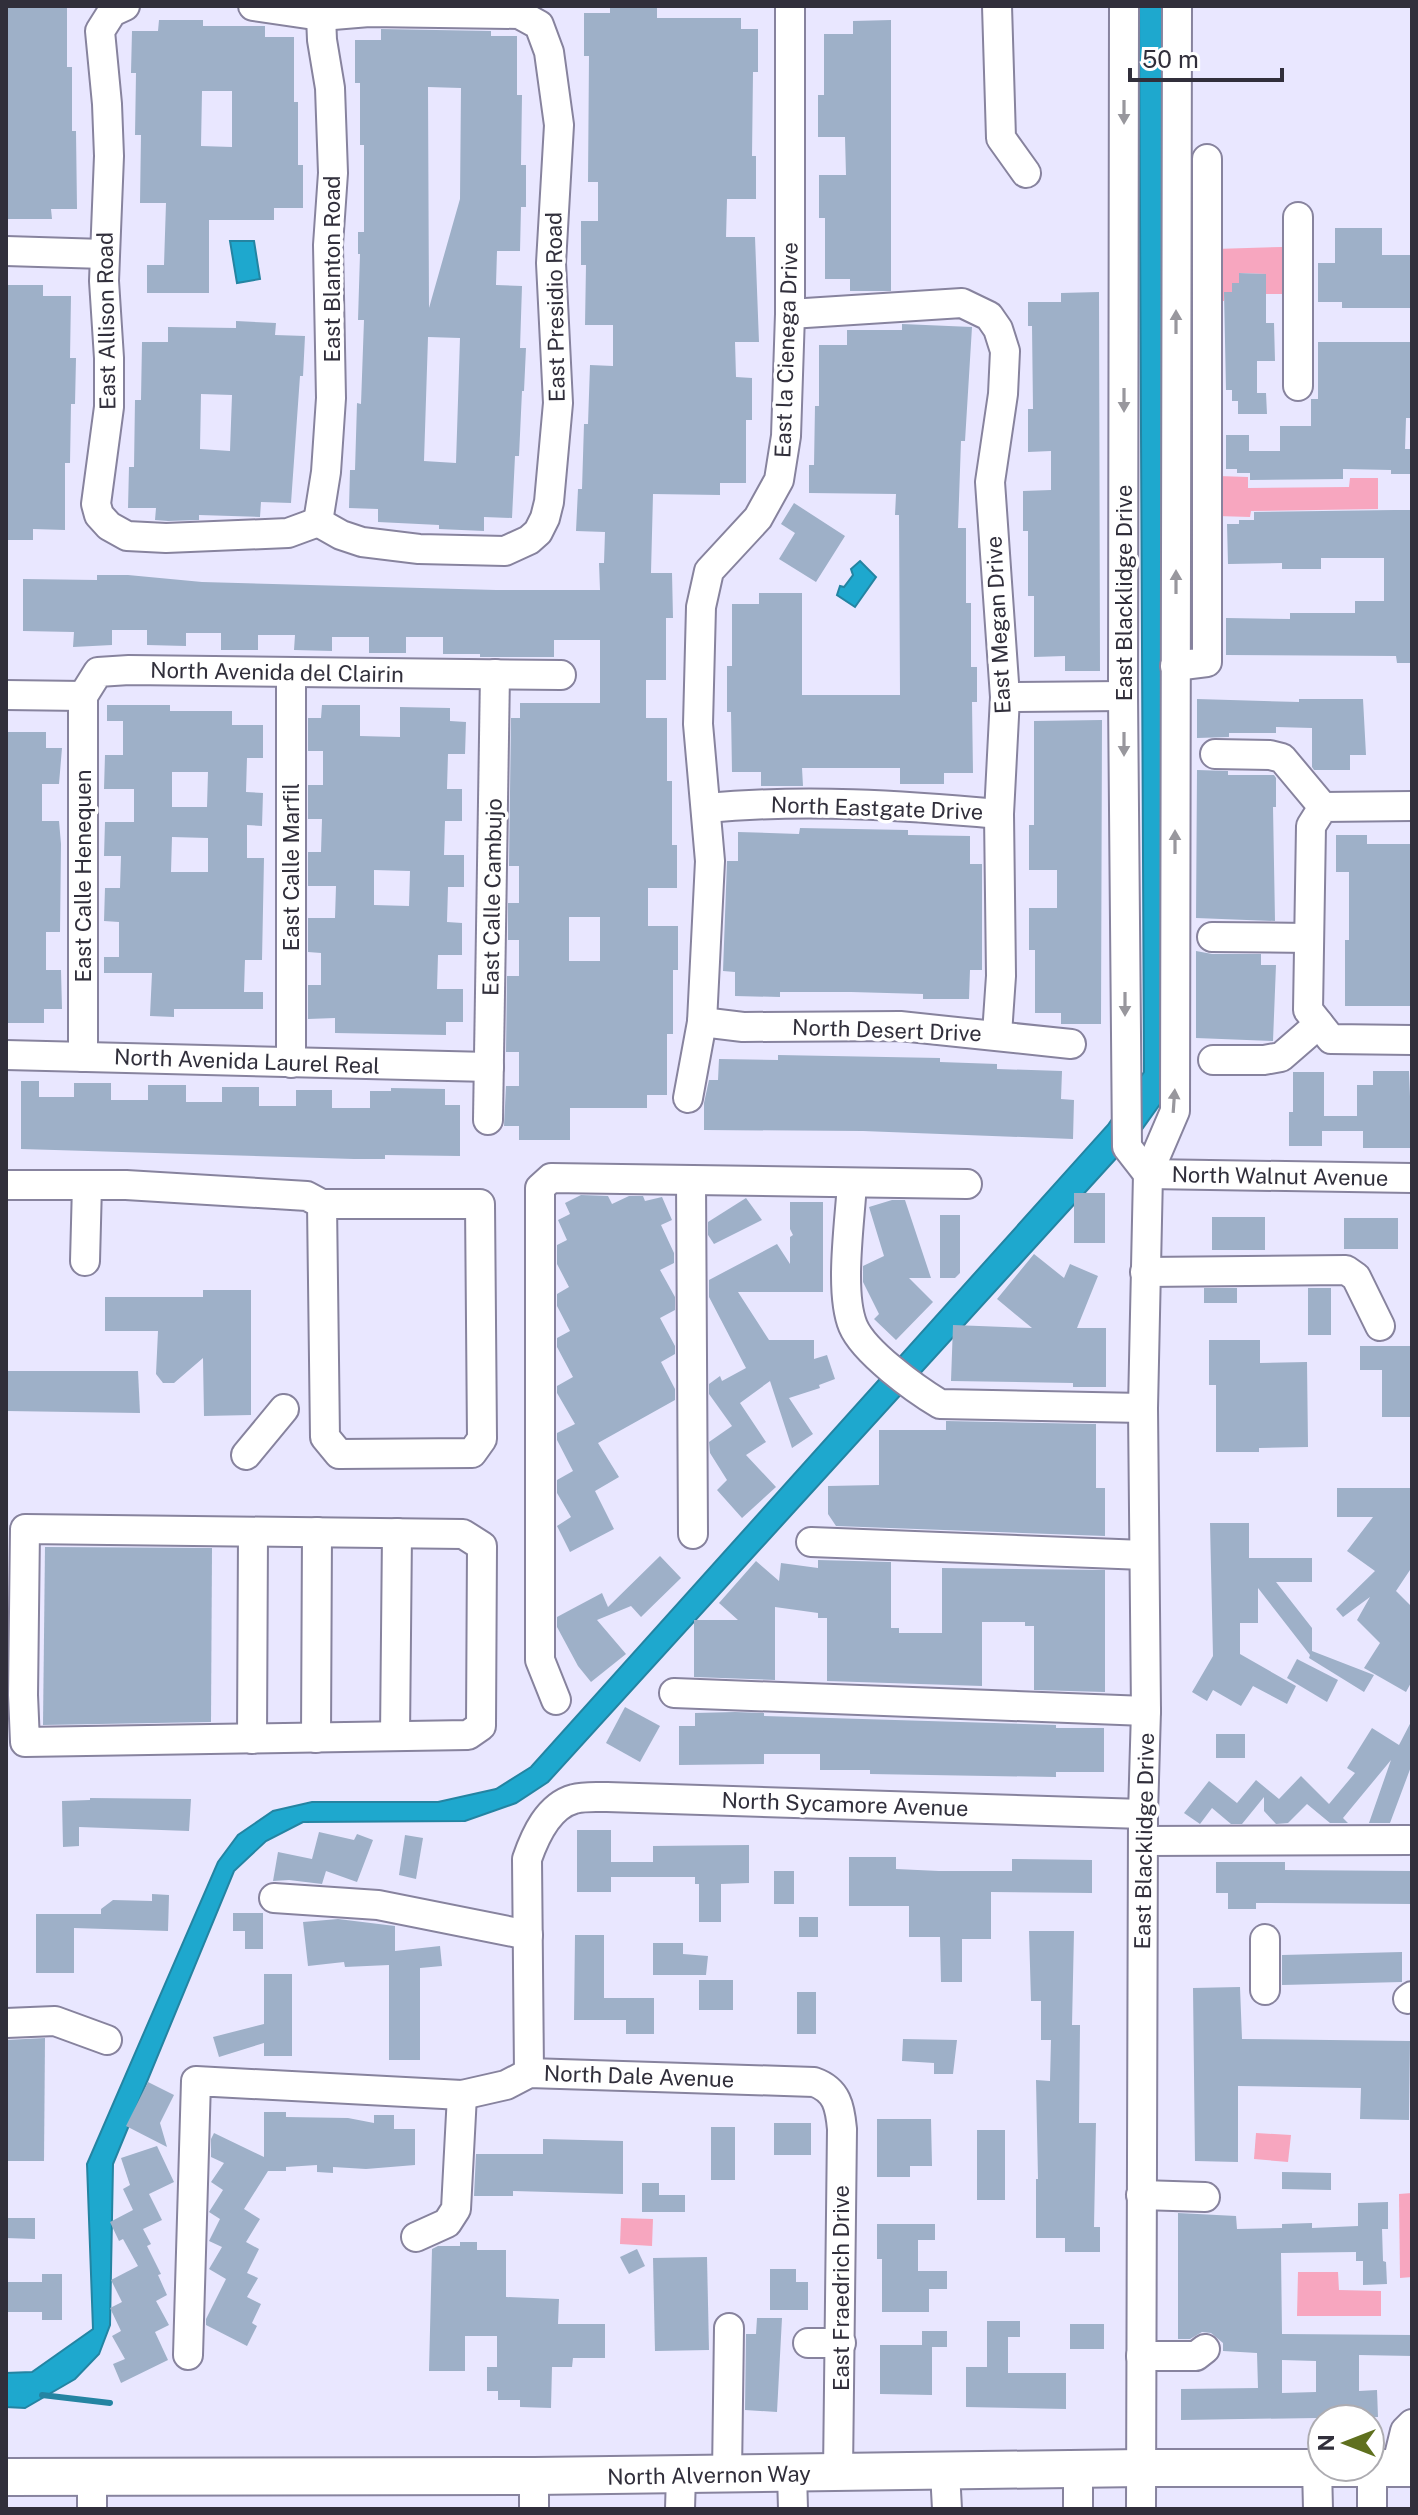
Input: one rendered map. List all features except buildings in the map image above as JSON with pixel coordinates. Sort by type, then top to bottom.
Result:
[{"type":"main road","name":"North Alvernon Way","points":[[6,2477],[92,2493],[680,2492],[727,2474],[1306,2468]]},
{"type":"street","name":"East Allison Road","points":[[125,6],[112,12],[100,31],[105,66],[108,143],[104,254],[109,407],[96,504],[99,515],[109,526],[127,536],[166,538],[288,533],[318,522]]},
{"type":"street","points":[[253,6],[321,16]]},
{"type":"street","name":"East la Cienega Drive","points":[[688,1098],[702,1022],[710,861],[698,724],[701,607],[709,571],[758,518],[779,480],[788,399],[790,6]]},
{"type":"street","points":[[997,6],[1001,138],[1026,173]]},
{"type":"street","name":"East Blacklidge Drive","points":[[1124,6],[1123,696],[1127,1147],[1148,1174]]},
{"type":"street","name":"East Blacklidge Drive","points":[[1141,2509],[1146,1711],[1145,1272],[1148,1174],[1175,1111],[1177,6]]},
{"type":"street","name":"East Presidio Road","points":[[318,522],[362,542],[419,549],[505,551],[529,540],[538,532],[549,502],[558,403],[551,263],[559,125],[549,52],[536,14],[369,12],[321,16]]},
{"type":"street","name":"East Blanton Road","points":[[318,522],[326,472],[331,398],[328,245],[333,173],[330,88],[321,16]]},
{"type":"street","points":[[1175,666],[1207,662],[1214,159],[1176,160]]},
{"type":"street","points":[[1298,217],[1298,386]]},
{"type":"street","points":[[6,251],[104,254]]},
{"type":"street","name":"East Megan Drive","points":[[790,314],[962,303],[989,316],[998,329],[1005,351],[1003,394],[990,482],[1005,697],[999,814],[1001,976],[997,1034]]},
{"type":"street","name":"North Avenida del Clairin","points":[[83,696],[98,672],[129,670],[561,675]]},
{"type":"street","name":"East Calle Marfil","points":[[291,672],[291,1063]]},
{"type":"street","name":"East Calle Cambujo","points":[[488,1120],[495,674]]},
{"type":"street","points":[[6,695],[83,696]]},
{"type":"street","name":"East Calle Henequen","points":[[83,696],[83,1057]]},
{"type":"street","points":[[1005,697],[1123,696]]},
{"type":"street","points":[[1215,754],[1282,758],[1323,807]]},
{"type":"street","name":"North Eastgate Drive","points":[[706,808],[768,802],[884,804],[999,814]]},
{"type":"street","points":[[1323,807],[1412,806]]},
{"type":"street","points":[[1323,807],[1311,826],[1308,1010],[1331,1039],[1412,1040]]},
{"type":"street","points":[[1212,937],[1309,938]]},
{"type":"street","name":"North Desert Drive","points":[[702,1022],[743,1027],[900,1026],[1071,1044]]},
{"type":"street","points":[[1213,1060],[1281,1057],[1319,1024]]},
{"type":"street","name":"North Avenida Laurel Real","points":[[6,1055],[489,1067]]},
{"type":"street","name":"North Walnut Avenue","points":[[1148,1174],[1412,1178]]},
{"type":"street","points":[[556,1700],[540,1660],[540,1188],[551,1178],[967,1184]]},
{"type":"street","points":[[691,1180],[693,1534]]},
{"type":"street","points":[[852,1183],[846,1296],[853,1327],[881,1360],[920,1392],[940,1404],[1143,1408]]},
{"type":"street","points":[[6,1185],[87,1185],[307,1196],[322,1204],[480,1204],[482,1439],[472,1453],[339,1454],[325,1437],[322,1204]]},
{"type":"street","points":[[85,1261],[87,1185]]},
{"type":"street","points":[[1145,1272],[1346,1270],[1356,1277],[1380,1326]]},
{"type":"street","points":[[246,1455],[284,1409]]},
{"type":"street","points":[[25,1529],[317,1532],[463,1534],[482,1546],[481,1726],[468,1735],[25,1742],[14,1695],[25,1529]]},
{"type":"street","points":[[252,1739],[253,1532]]},
{"type":"street","points":[[316,1738],[317,1532]]},
{"type":"street","points":[[395,1736],[397,1533]]},
{"type":"street","points":[[811,1542],[1144,1555]]},
{"type":"street","points":[[674,1693],[1146,1711]]},
{"type":"street","name":"North Sycamore Avenue","points":[[528,1935],[527,1859],[536,1835],[551,1814],[573,1799],[607,1797],[1409,1840]]},
{"type":"street","points":[[274,1898],[378,1905],[528,1935],[529,2073]]},
{"type":"street","points":[[1265,1939],[1265,1990]]},
{"type":"street","points":[[6,2023],[55,2021],[107,2040]]},
{"type":"street","name":"North Dale Avenue","points":[[188,2355],[196,2081],[462,2095],[506,2085],[529,2073],[804,2080],[825,2086],[838,2102]]},
{"type":"street","points":[[416,2237],[447,2223],[456,2209],[462,2095]]},
{"type":"street","name":"East Fraedrich Drive","points":[[838,2102],[842,2129],[838,2473]]},
{"type":"street","points":[[1141,2195],[1205,2197]]},
{"type":"street","points":[[727,2474],[729,2328]]},
{"type":"street","points":[[808,2343],[841,2343]]},
{"type":"street","points":[[1141,2356],[1196,2356],[1205,2349]]},
{"type":"street","points":[[1372,2509],[1393,2468],[1405,2431],[1412,2424]]},
{"type":"street","points":[[1078,2470],[1078,2509]]},
{"type":"street","points":[[945,2472],[947,2509]]},
{"type":"street","points":[[792,2474],[793,2509]]},
{"type":"street","points":[[1317,2483],[1318,2509]]},
{"type":"shaded area","points":[[1282,247],[1282,294],[1266,294],[1266,274],[1239,273],[1239,283],[1232,283],[1232,292],[1225,292],[1224,301],[1216,301],[1215,249]]},
{"type":"shaded area","points":[[1218,476],[1248,477],[1248,488],[1349,487],[1350,478],[1378,478],[1378,509],[1251,511],[1250,517],[1217,516]]},
{"type":"shaded area","points":[[1256,2133],[1291,2135],[1288,2162],[1254,2159]]},
{"type":"shaded area","points":[[1412,2193],[1412,2277],[1400,2278],[1399,2194]]},
{"type":"shaded area","points":[[621,2218],[653,2219],[652,2246],[620,2244]]},
{"type":"shaded area","points":[[1298,2272],[1338,2272],[1339,2290],[1381,2291],[1381,2316],[1297,2316]]},
{"type":"water","points":[[1139,6],[1168,6],[1163,1100],[1140,1132],[548,1782],[516,1803],[465,1821],[303,1822],[266,1841],[234,1871],[113,2164],[110,2325],[99,2354],[75,2379],[25,2408],[6,2407],[6,2373],[32,2372],[93,2329],[87,2164],[218,1862],[238,1835],[273,1811],[312,1802],[438,1802],[496,1789],[531,1767],[1108,1125],[1144,1072]]},
{"type":"water","points":[[230,241],[254,241],[260,279],[237,283]]},
{"type":"water","points":[[860,561],[876,577],[855,607],[837,595],[840,586],[844,587],[853,575],[851,569]]},
{"type":"waterway","points":[[42,2395],[110,2403]]}]
